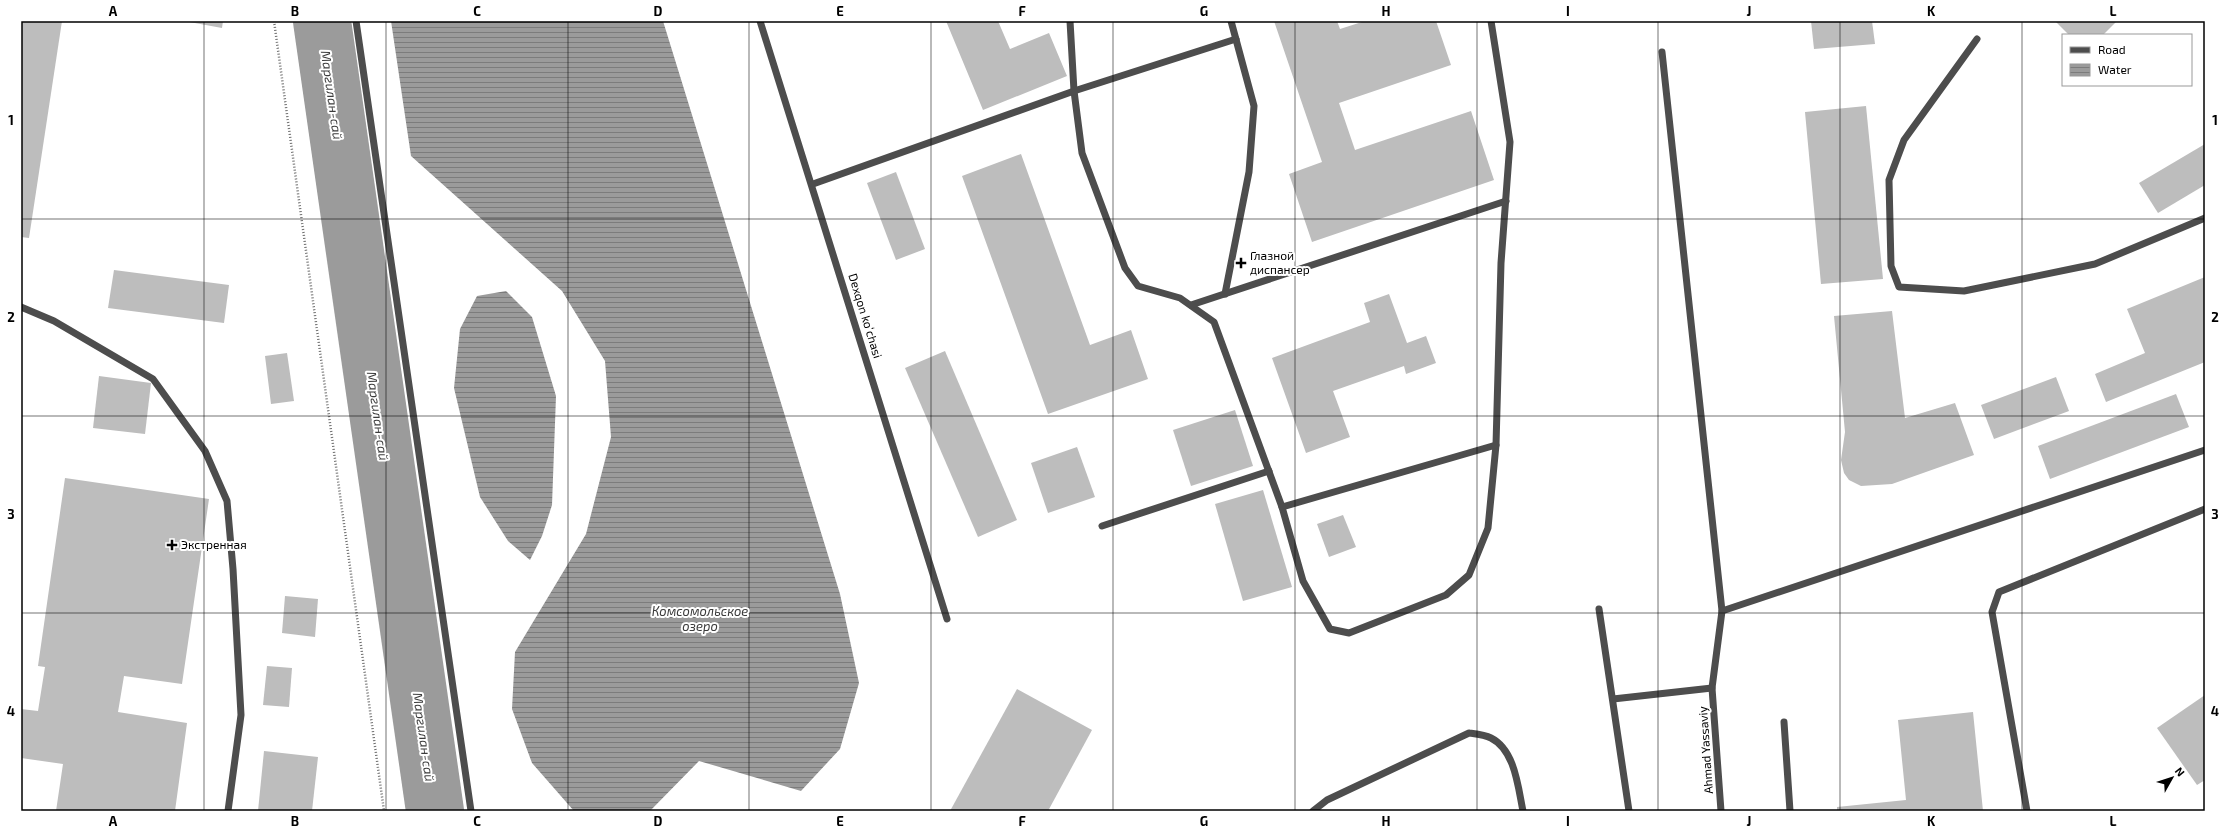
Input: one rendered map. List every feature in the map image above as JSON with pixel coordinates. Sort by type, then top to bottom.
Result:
[{"type":"street","points":[[356,21],[471,811]]},
{"type":"street","name":"Dexqon koʻchasi","points":[[760,21],[813,184],[947,619]]},
{"type":"street","points":[[1070,21],[1074,91],[1082,153],[1125,268],[1138,286],[1180,298],[1214,322],[1282,507],[1303,581],[1330,629],[1349,633],[1446,594],[1468,575],[1488,528],[1496,444],[1501,263],[1510,142],[1491,21]]},
{"type":"street","points":[[1225,294],[1249,172],[1254,106],[1230,21]]},
{"type":"street","points":[[813,184],[1074,91],[1236,39]]},
{"type":"street","points":[[1977,39],[1904,140],[1888,180],[1892,266],[1899,287],[1964,291],[2095,264],[2205,218]]},
{"type":"street","name":"Ahmad Yassaviy","points":[[1662,52],[1722,611],[1712,688],[1721,811]]},
{"type":"street","points":[[1191,306],[1506,201]]},
{"type":"street","points":[[21,307],[54,321],[154,379],[205,451],[227,502],[233,569],[241,715],[228,811]]},
{"type":"street","points":[[1282,507],[1496,444]]},
{"type":"street","points":[[1722,611],[2205,450]]},
{"type":"street","points":[[1102,526],[1269,472]]},
{"type":"street","points":[[2027,811],[1992,612],[1998,592],[2205,509]]},
{"type":"street","points":[[1599,609],[1629,811]]},
{"type":"street","points":[[1612,699],[1712,688]]},
{"type":"street","points":[[1784,722],[1790,811]]},
{"type":"street","points":[[1313,811],[1327,800],[1469,733],[1490,737],[1502,746],[1514,767],[1523,811]]},
{"type":"path","points":[[274,21],[384,811]]},
{"type":"water","name":"Комсомольское озеро","points":[[391,21],[663,21],[840,594],[859,683],[840,749],[801,791],[699,761],[650,811],[574,811],[532,763],[512,709],[515,652],[586,534],[611,437],[605,361],[562,291],[411,156]]},
{"type":"water","points":[[506,291],[532,317],[556,396],[552,505],[542,536],[530,560],[508,541],[480,497],[454,388],[460,329],[477,296]]},
{"type":"building","points":[[21,21],[62,21],[29,238],[21,237]]},
{"type":"building","points":[[184,21],[223,21],[222,28]]},
{"type":"building","points":[[946,21],[998,21],[1010,49],[1049,33],[1067,76],[983,110]]},
{"type":"building","points":[[1274,21],[1337,21],[1340,29],[1365,21],[1436,21],[1451,65],[1339,103],[1355,150],[1471,111],[1494,180],[1312,242],[1289,174],[1322,162]]},
{"type":"building","points":[[1811,21],[1872,21],[1875,44],[1814,49]]},
{"type":"building","points":[[2055,21],[2117,21],[2104,34],[2068,34]]},
{"type":"building","points":[[1866,106],[1883,279],[1821,284],[1805,112]]},
{"type":"building","points":[[2205,144],[2205,185],[2158,213],[2139,183]]},
{"type":"building","points":[[1021,154],[1090,345],[1131,330],[1148,379],[1048,414],[962,176]]},
{"type":"building","points":[[896,172],[925,249],[896,260],[867,183]]},
{"type":"building","points":[[114,270],[229,285],[224,323],[108,308]]},
{"type":"building","points":[[2205,277],[2205,362],[2106,402],[2095,374],[2145,353],[2127,309]]},
{"type":"building","points":[[1389,294],[1407,343],[1426,336],[1436,363],[1406,374],[1404,366],[1333,391],[1350,437],[1306,453],[1272,358],[1370,322],[1364,303]]},
{"type":"building","points":[[1892,311],[1905,418],[1955,403],[1974,455],[1892,484],[1861,486],[1849,480],[1844,473],[1841,460],[1845,432],[1834,316]]},
{"type":"building","points":[[945,351],[1017,520],[978,537],[905,368]]},
{"type":"building","points":[[287,353],[294,401],[271,404],[265,356]]},
{"type":"building","points":[[99,376],[151,383],[145,434],[93,428]]},
{"type":"building","points":[[2056,377],[2069,411],[1994,439],[1981,405]]},
{"type":"building","points":[[2176,394],[2189,427],[2050,479],[2038,446]]},
{"type":"building","points":[[1235,410],[1253,466],[1191,486],[1173,430]]},
{"type":"building","points":[[1077,447],[1095,497],[1048,513],[1031,463]]},
{"type":"building","points":[[65,478],[209,499],[182,684],[124,676],[118,712],[187,723],[175,811],[56,811],[63,764],[21,758],[21,709],[38,711],[45,667],[38,666]]},
{"type":"building","points":[[1263,490],[1292,587],[1243,601],[1215,504]]},
{"type":"building","points":[[1343,515],[1356,547],[1329,557],[1317,524]]},
{"type":"building","points":[[285,596],[318,599],[315,637],[282,633]]},
{"type":"building","points":[[267,666],[292,668],[289,707],[263,705]]},
{"type":"building","points":[[1017,689],[1092,730],[1048,811],[950,811]]},
{"type":"building","points":[[2205,695],[2205,780],[2197,785],[2157,728]]},
{"type":"building","points":[[1973,712],[1983,811],[1837,811],[1837,807],[1906,800],[1898,720]]},
{"type":"building","points":[[264,751],[318,757],[312,811],[258,811]]},
{"type":"waterway","name":"Маргилан-сай","points":[[322,21],[435,811]]},
{"type":"place","name":"Глазной диспансер","points":[[1241,263]]},
{"type":"place","name":"Экстренная","points":[[172,545]]}]
